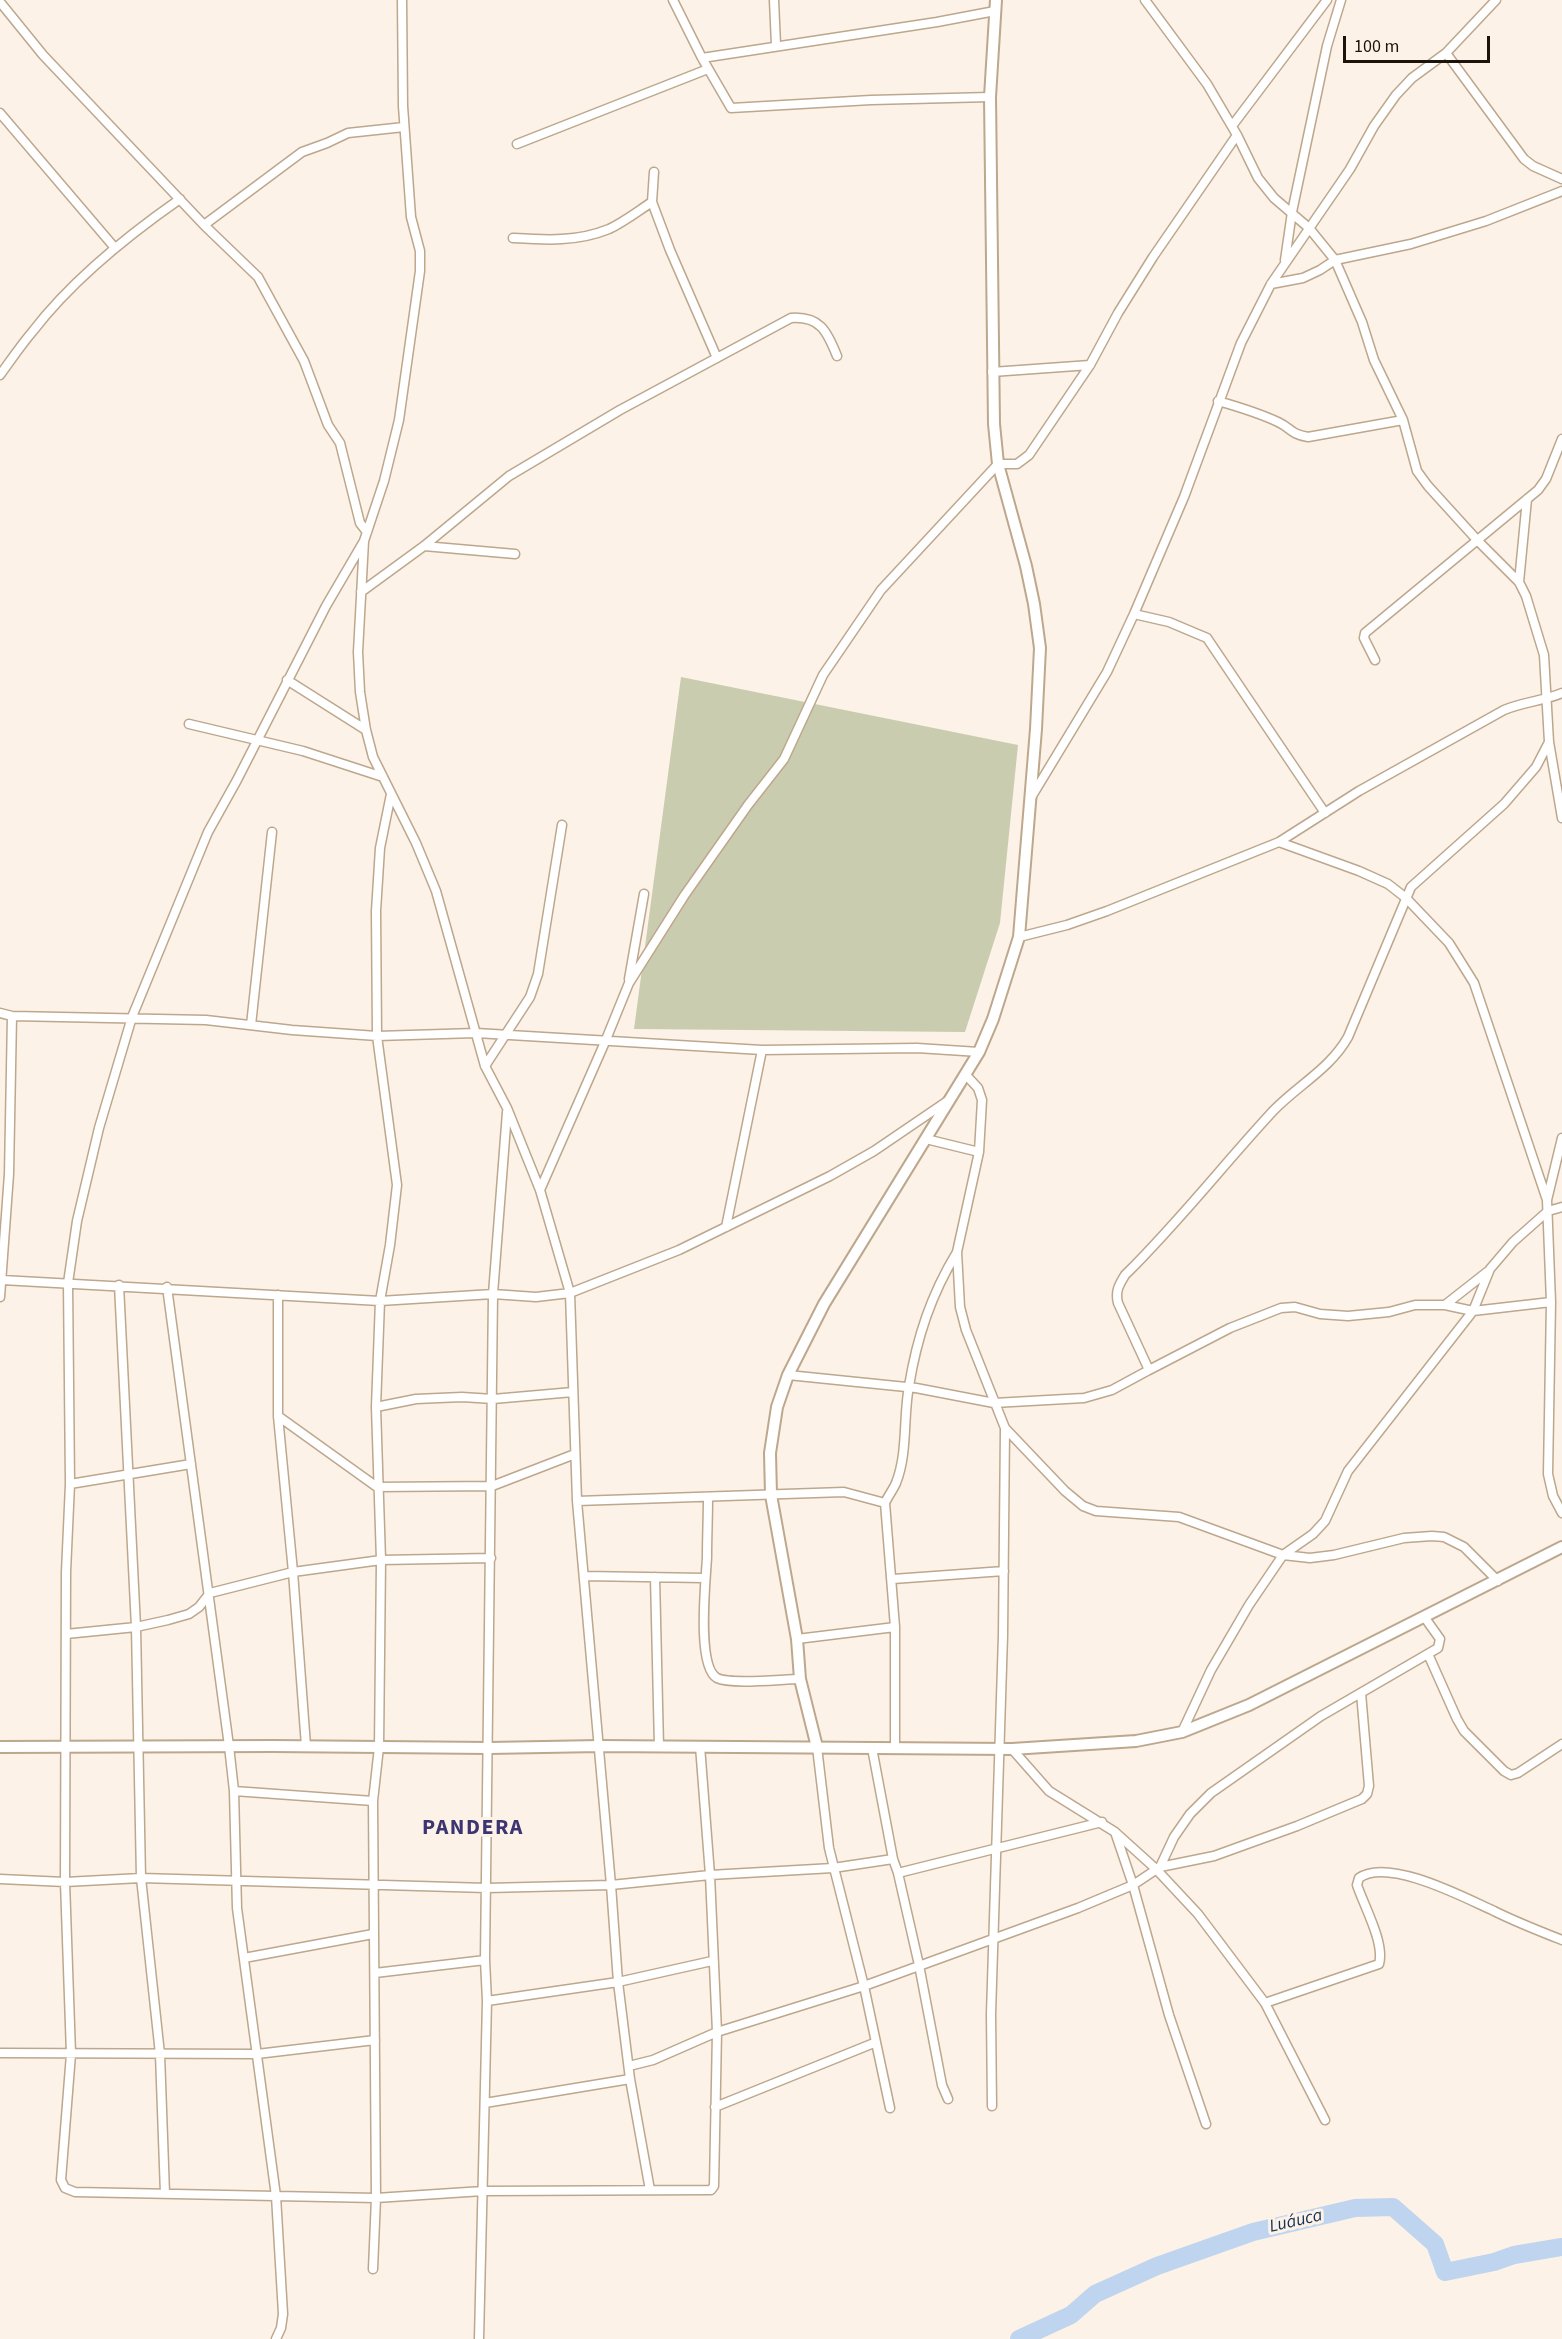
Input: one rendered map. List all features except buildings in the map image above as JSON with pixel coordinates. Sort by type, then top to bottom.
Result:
[{"type":"street","points":[[402,0],[404,127],[411,218],[420,251],[420,271],[399,420],[384,481],[366,537],[326,606],[208,832],[132,1017],[99,1128],[77,1221],[68,1283],[70,1484],[66,1634],[65,1882],[71,2054],[61,2180],[65,2188],[75,2192],[376,2198],[483,2191],[710,2191],[713,2188],[717,2032],[712,1961],[710,1875],[700,1746]]},
{"type":"street","points":[[673,0],[708,69],[729,105],[735,109],[871,100],[990,97]]},
{"type":"street","points":[[774,0],[776,45]]},
{"type":"street","points":[[1145,0],[1207,84],[1237,135],[1258,178],[1274,198],[1309,228],[1335,260],[1362,322],[1374,360],[1403,420],[1418,471],[1428,486],[1478,541],[1519,582],[1526,596],[1544,655],[1549,742],[1562,818]]},
{"type":"street","points":[[1232,126],[1327,0]]},
{"type":"street","points":[[1284,264],[1292,212],[1327,46],[1341,0]]},
{"type":"street","points":[[1030,800],[1107,672],[1184,497],[1241,343],[1271,284],[1350,169],[1374,126],[1396,95],[1412,78],[1446,53],[1496,0]]},
{"type":"street","points":[[0,2],[43,55],[204,225],[258,277],[304,362],[328,425],[340,443],[360,523],[366,537],[358,652],[360,692],[373,757],[416,843],[436,891],[485,1065],[507,1108],[540,1190],[570,1293],[577,1501],[618,1982],[630,2079],[650,2190]]},
{"type":"street","points":[[702,57],[937,22],[996,6],[990,97],[994,424],[998,464],[1028,575],[1040,648],[1019,937],[993,1019],[979,1052],[824,1304],[788,1375],[774,1423],[770,1453],[771,1496],[797,1638],[800,1678],[817,1747],[829,1848],[864,1986],[874,2043],[890,2108]]},
{"type":"street","points":[[1446,53],[1524,159],[1533,166],[1562,179]]},
{"type":"street","points":[[517,144],[708,69]]},
{"type":"street","points":[[0,113],[115,248]]},
{"type":"street","points":[[204,225],[302,152],[348,133],[404,127]]},
{"type":"street","points":[[628,983],[684,896],[748,805],[784,759],[823,675],[881,590],[998,464],[1017,464],[1029,455],[1090,365],[1118,313],[1153,258],[1237,135]]},
{"type":"street","points":[[654,172],[652,202],[670,250],[717,358]]},
{"type":"street","points":[[1271,284],[1303,278],[1335,260],[1411,244],[1486,221],[1562,191]]},
{"type":"street","points":[[0,375],[34,329],[64,296],[115,248],[180,199]]},
{"type":"street","points":[[513,238],[555,241],[581,238],[610,228],[652,202]]},
{"type":"street","points":[[362,592],[424,546],[509,476],[620,410],[790,318],[799,317],[821,325],[829,335],[837,356]]},
{"type":"street","points":[[992,372],[1090,365]]},
{"type":"street","points":[[1218,401],[1268,418],[1282,424],[1297,435],[1308,437],[1403,420]]},
{"type":"street","points":[[1375,660],[1364,638],[1365,633],[1538,490],[1546,478],[1562,439]]},
{"type":"street","points":[[1519,582],[1527,499]]},
{"type":"street","points":[[424,546],[515,554]]},
{"type":"street","points":[[1134,614],[1169,622],[1207,638],[1325,813]]},
{"type":"street","points":[[287,680],[366,730]]},
{"type":"street","points":[[1019,937],[1067,925],[1107,911],[1279,842],[1359,791],[1504,710],[1515,705],[1547,700],[1562,693]]},
{"type":"street","points":[[189,724],[303,751],[383,777]]},
{"type":"street","points":[[1149,1370],[1118,1303],[1116,1295],[1118,1287],[1125,1275],[1203,1193],[1239,1147],[1282,1102],[1327,1065],[1340,1050],[1348,1037],[1411,887],[1504,804],[1536,767],[1549,742]]},
{"type":"street","points":[[373,2269],[376,2198],[375,1973],[372,1886],[373,1802],[379,1747],[381,1560],[376,1407],[380,1301],[397,1185],[377,1036],[378,879],[382,830],[391,794]]},
{"type":"street","points":[[485,1065],[530,998],[538,974],[562,825]]},
{"type":"street","points":[[251,1024],[272,832]]},
{"type":"street","points":[[1279,842],[1388,884],[1406,898],[1449,943],[1474,983],[1548,1211],[1551,1302],[1548,1474],[1553,1496],[1562,1513]]},
{"type":"street","points":[[540,1190],[605,1042],[628,983],[644,894]]},
{"type":"street","points":[[0,1014],[57,1018],[132,1017],[206,1020],[377,1036],[476,1033],[762,1050],[917,1048],[979,1052]]},
{"type":"street","points":[[0,1297],[9,1174],[12,1016]]},
{"type":"street","points":[[726,1227],[762,1050]]},
{"type":"street","points":[[965,1074],[978,1088],[981,1100],[979,1152],[957,1252],[960,1307],[966,1330],[1005,1428],[1065,1491],[1083,1506],[1096,1511],[1179,1516],[1282,1556],[1310,1558],[1334,1555],[1404,1538],[1444,1537],[1464,1547],[1498,1581]]},
{"type":"street","points":[[2,1280],[167,1287],[380,1301],[493,1294],[536,1297],[570,1293],[679,1250],[830,1176],[874,1151],[949,1100]]},
{"type":"street","points":[[479,2339],[487,2001],[485,1960],[488,1888],[493,1294],[507,1108]]},
{"type":"street","points":[[1546,1200],[1562,1138]]},
{"type":"street","points":[[926,1139],[979,1152]]},
{"type":"street","points":[[1445,1305],[1490,1269],[1508,1248],[1548,1211],[1562,1207]]},
{"type":"street","points":[[895,1748],[895,1627],[893,1579],[885,1503],[896,1482],[901,1464],[909,1387],[928,1306],[957,1252]]},
{"type":"street","points":[[1182,1732],[1211,1670],[1249,1605],[1282,1556],[1312,1534],[1325,1521],[1348,1470],[1473,1311],[1490,1269]]},
{"type":"street","points":[[119,1285],[136,1627],[141,1878],[160,2054],[165,2194]]},
{"type":"street","points":[[167,1287],[229,1746],[234,1791],[237,1908],[276,2196],[283,2314],[281,2328],[276,2339]]},
{"type":"street","points":[[278,1295],[278,1416],[306,1746]]},
{"type":"street","points":[[788,1375],[909,1387],[994,1403],[1084,1398],[1112,1390],[1230,1328],[1281,1308],[1295,1307],[1320,1314],[1348,1316],[1389,1312],[1415,1305],[1445,1305],[1473,1311],[1551,1302]]},
{"type":"street","points":[[376,1407],[416,1399],[462,1397],[493,1399],[573,1392]]},
{"type":"street","points":[[278,1416],[377,1487],[492,1486],[575,1454]]},
{"type":"street","points":[[992,2106],[991,2014],[1004,1570],[1005,1428]]},
{"type":"street","points":[[70,1484],[191,1464]]},
{"type":"street","points":[[577,1501],[844,1492],[885,1503]]},
{"type":"street","points":[[708,1497],[703,1622],[708,1665],[712,1673],[718,1678],[738,1681],[800,1678]]},
{"type":"street","points":[[0,1747],[700,1746],[1012,1749],[1136,1741],[1182,1732],[1249,1705],[1562,1547]]},
{"type":"street","points":[[66,1634],[136,1627],[189,1614],[199,1607],[210,1593],[293,1572],[381,1560],[491,1558]]},
{"type":"street","points":[[893,1579],[1004,1570]]},
{"type":"street","points":[[584,1576],[704,1578]]},
{"type":"street","points":[[655,1577],[660,1747]]},
{"type":"street","points":[[1158,1868],[1174,1837],[1190,1814],[1211,1793],[1321,1716],[1440,1646],[1440,1639],[1425,1618]]},
{"type":"street","points":[[797,1638],[895,1627]]},
{"type":"street","points":[[1428,1654],[1464,1731],[1504,1771],[1511,1775],[1518,1773],[1562,1744]]},
{"type":"street","points":[[630,2066],[653,2060],[717,2032],[864,1986],[993,1937],[1078,1908],[1133,1885],[1158,1868],[1214,1856],[1297,1826],[1362,1799],[1367,1794],[1369,1786],[1361,1692]]},
{"type":"street","points":[[872,1748],[893,1859],[919,1965],[942,2085],[948,2099]]},
{"type":"street","points":[[1012,1749],[1049,1791],[1102,1822],[1158,1868],[1197,1914],[1265,2003],[1325,2120]]},
{"type":"street","points":[[234,1791],[373,1802]]},
{"type":"street","points":[[898,1873],[1102,1822]]},
{"type":"street","points":[[1115,1832],[1133,1885],[1169,2015],[1206,2124]]},
{"type":"street","points":[[0,1879],[65,1882],[141,1878],[488,1888],[611,1885],[710,1875],[833,1868],[893,1859]]},
{"type":"street","points":[[1265,2003],[1379,1964],[1376,1938],[1357,1885],[1359,1878],[1367,1873],[1408,1876],[1442,1887],[1562,1940]]},
{"type":"street","points":[[244,1958],[373,1934]]},
{"type":"street","points":[[375,1973],[485,1960]]},
{"type":"street","points":[[487,2001],[618,1982],[712,1961]]},
{"type":"street","points":[[0,2053],[258,2054],[375,2040]]},
{"type":"street","points":[[715,2107],[874,2043]]},
{"type":"street","points":[[485,2103],[630,2079]]},
{"type":"green space","points":[[681,677],[1018,745],[1000,923],[965,1032],[634,1029]]},
{"type":"waterway","name":"Luáuca","points":[[1019,2339],[1071,2315],[1095,2294],[1157,2266],[1253,2232],[1355,2208],[1393,2207],[1435,2244],[1445,2272],[1494,2262],[1514,2255],[1562,2247]]},
{"type":"district","name":"PANDERA","points":[[473,1829]]}]
